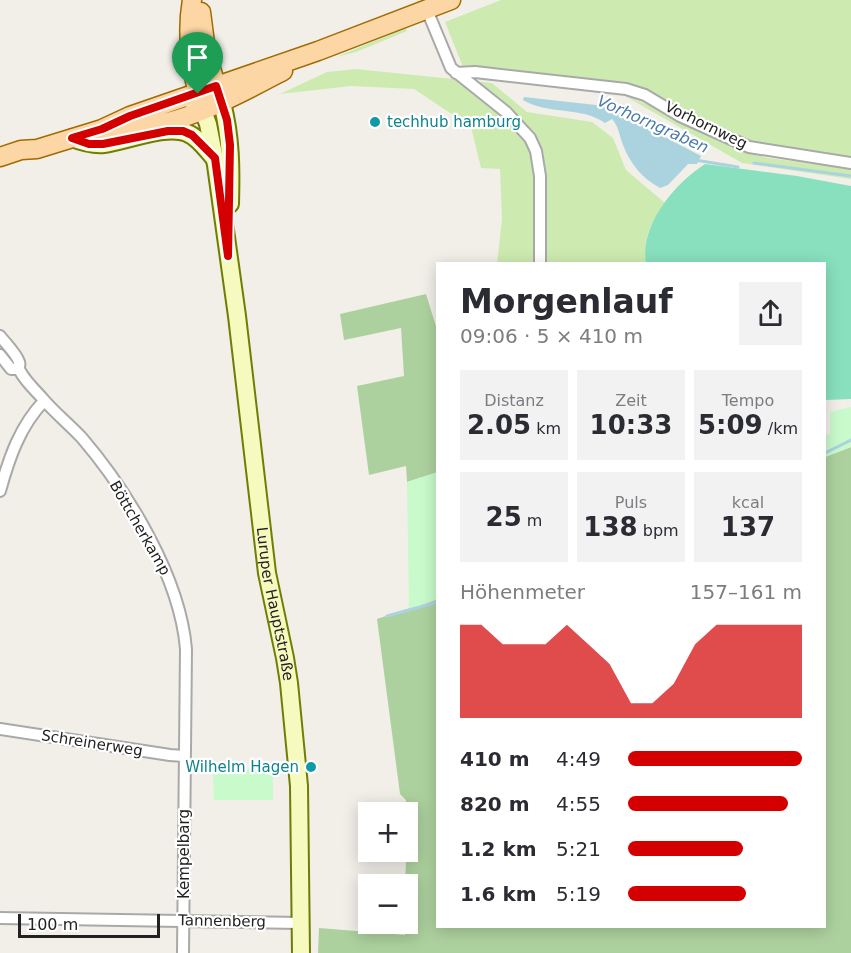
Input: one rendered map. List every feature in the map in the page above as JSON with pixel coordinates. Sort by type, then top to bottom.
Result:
[{"type":"main road","name":"Luruper Hauptstraße","points":[[192,0],[189,18],[193,68],[210,98],[227,120],[230,145],[228,256]]},
{"type":"main road","name":"Luruper Hauptstraße","points":[[199,0],[206,51],[215,158],[267,573],[289,683],[299,786],[301,953]]},
{"type":"main road","points":[[0,157],[21,150],[37,149],[102,129],[115,130],[147,126],[318,51],[451,0]]},
{"type":"main road","points":[[72,138],[89,144],[103,144],[168,131],[183,131],[196,139],[215,158]]},
{"type":"main road","points":[[0,169],[25,158],[37,149]]},
{"type":"street","points":[[427,10],[449,64],[456,73],[506,112],[530,138],[536,151],[540,176],[540,262]]},
{"type":"street","name":"Vorhornweg","points":[[456,73],[475,72],[626,89],[645,95],[680,116],[749,147],[851,163]]},
{"type":"street","name":"Böttcherkamp","points":[[0,336],[19,361],[19,369],[44,401],[80,437],[108,472],[137,518],[168,575],[178,602],[184,632],[184,756]]},
{"type":"street","name":"Böttcherkamp","points":[[0,355],[11,369],[19,369]]},
{"type":"street","points":[[0,491],[24,427],[33,412],[44,401]]},
{"type":"street","name":"Schreinerweg","points":[[0,729],[184,756]]},
{"type":"street","name":"Kempelbarg","points":[[183,953],[184,756]]},
{"type":"street","name":"Tannenberg","points":[[0,918],[301,923]]},
{"type":"green space","points":[[501,0],[851,0],[851,161],[748,145],[652,94],[533,74],[463,67],[445,22]]},
{"type":"green space","points":[[406,28],[407,31],[356,52],[336,57]]},
{"type":"green space","points":[[356,69],[492,83],[527,112],[592,122],[613,138],[626,170],[665,203],[649,232],[645,247],[646,262],[497,262],[502,219],[500,169],[481,168],[471,127],[414,89],[351,86],[280,94],[327,72]]},
{"type":"green space","points":[[625,96],[657,108],[747,153],[851,169],[851,179],[742,163]]},
{"type":"green space","points":[[705,164],[797,176],[851,186],[851,399],[826,400],[826,262],[646,262],[645,250],[653,221],[671,194],[693,172]]},
{"type":"green space","points":[[426,294],[436,326],[436,473],[407,482],[406,466],[369,475],[357,386],[404,376],[401,328],[344,340],[340,314]]},
{"type":"green space","points":[[851,407],[851,447],[826,457],[826,436],[830,434],[830,412]]},
{"type":"green space","points":[[851,447],[851,953],[318,953],[319,928],[358,931],[358,934],[418,934],[418,874],[405,874],[406,862],[418,862],[418,802],[406,802],[400,794],[377,619],[436,600],[436,928],[826,928],[826,457]]},
{"type":"green space","points":[[436,473],[436,600],[409,610],[407,482]]},
{"type":"green space","points":[[213,769],[273,769],[273,800],[214,800]]},
{"type":"water","points":[[524,97],[614,107],[616,112],[619,111],[623,117],[701,156],[697,164],[688,164],[668,185],[660,188],[633,165],[612,119],[605,123],[585,114],[543,108],[523,100]]},
{"type":"waterway","name":"Vorhorngraben","points":[[695,160],[738,167]]},
{"type":"waterway","name":"Vorhorngraben","points":[[754,163],[851,176]]},
{"type":"waterway","points":[[826,452],[851,440]]},
{"type":"waterway","points":[[387,616],[436,603]]},
{"type":"place","name":"techhub hamburg","points":[[375,122]]},
{"type":"place","name":"Wilhelm Hagen","points":[[311,767]]},
{"type":"route","points":[[216,86],[227,120],[231,165],[228,256],[215,158],[192,135],[183,131],[168,131],[103,144],[89,144],[72,138],[198,94],[216,86]]}]
